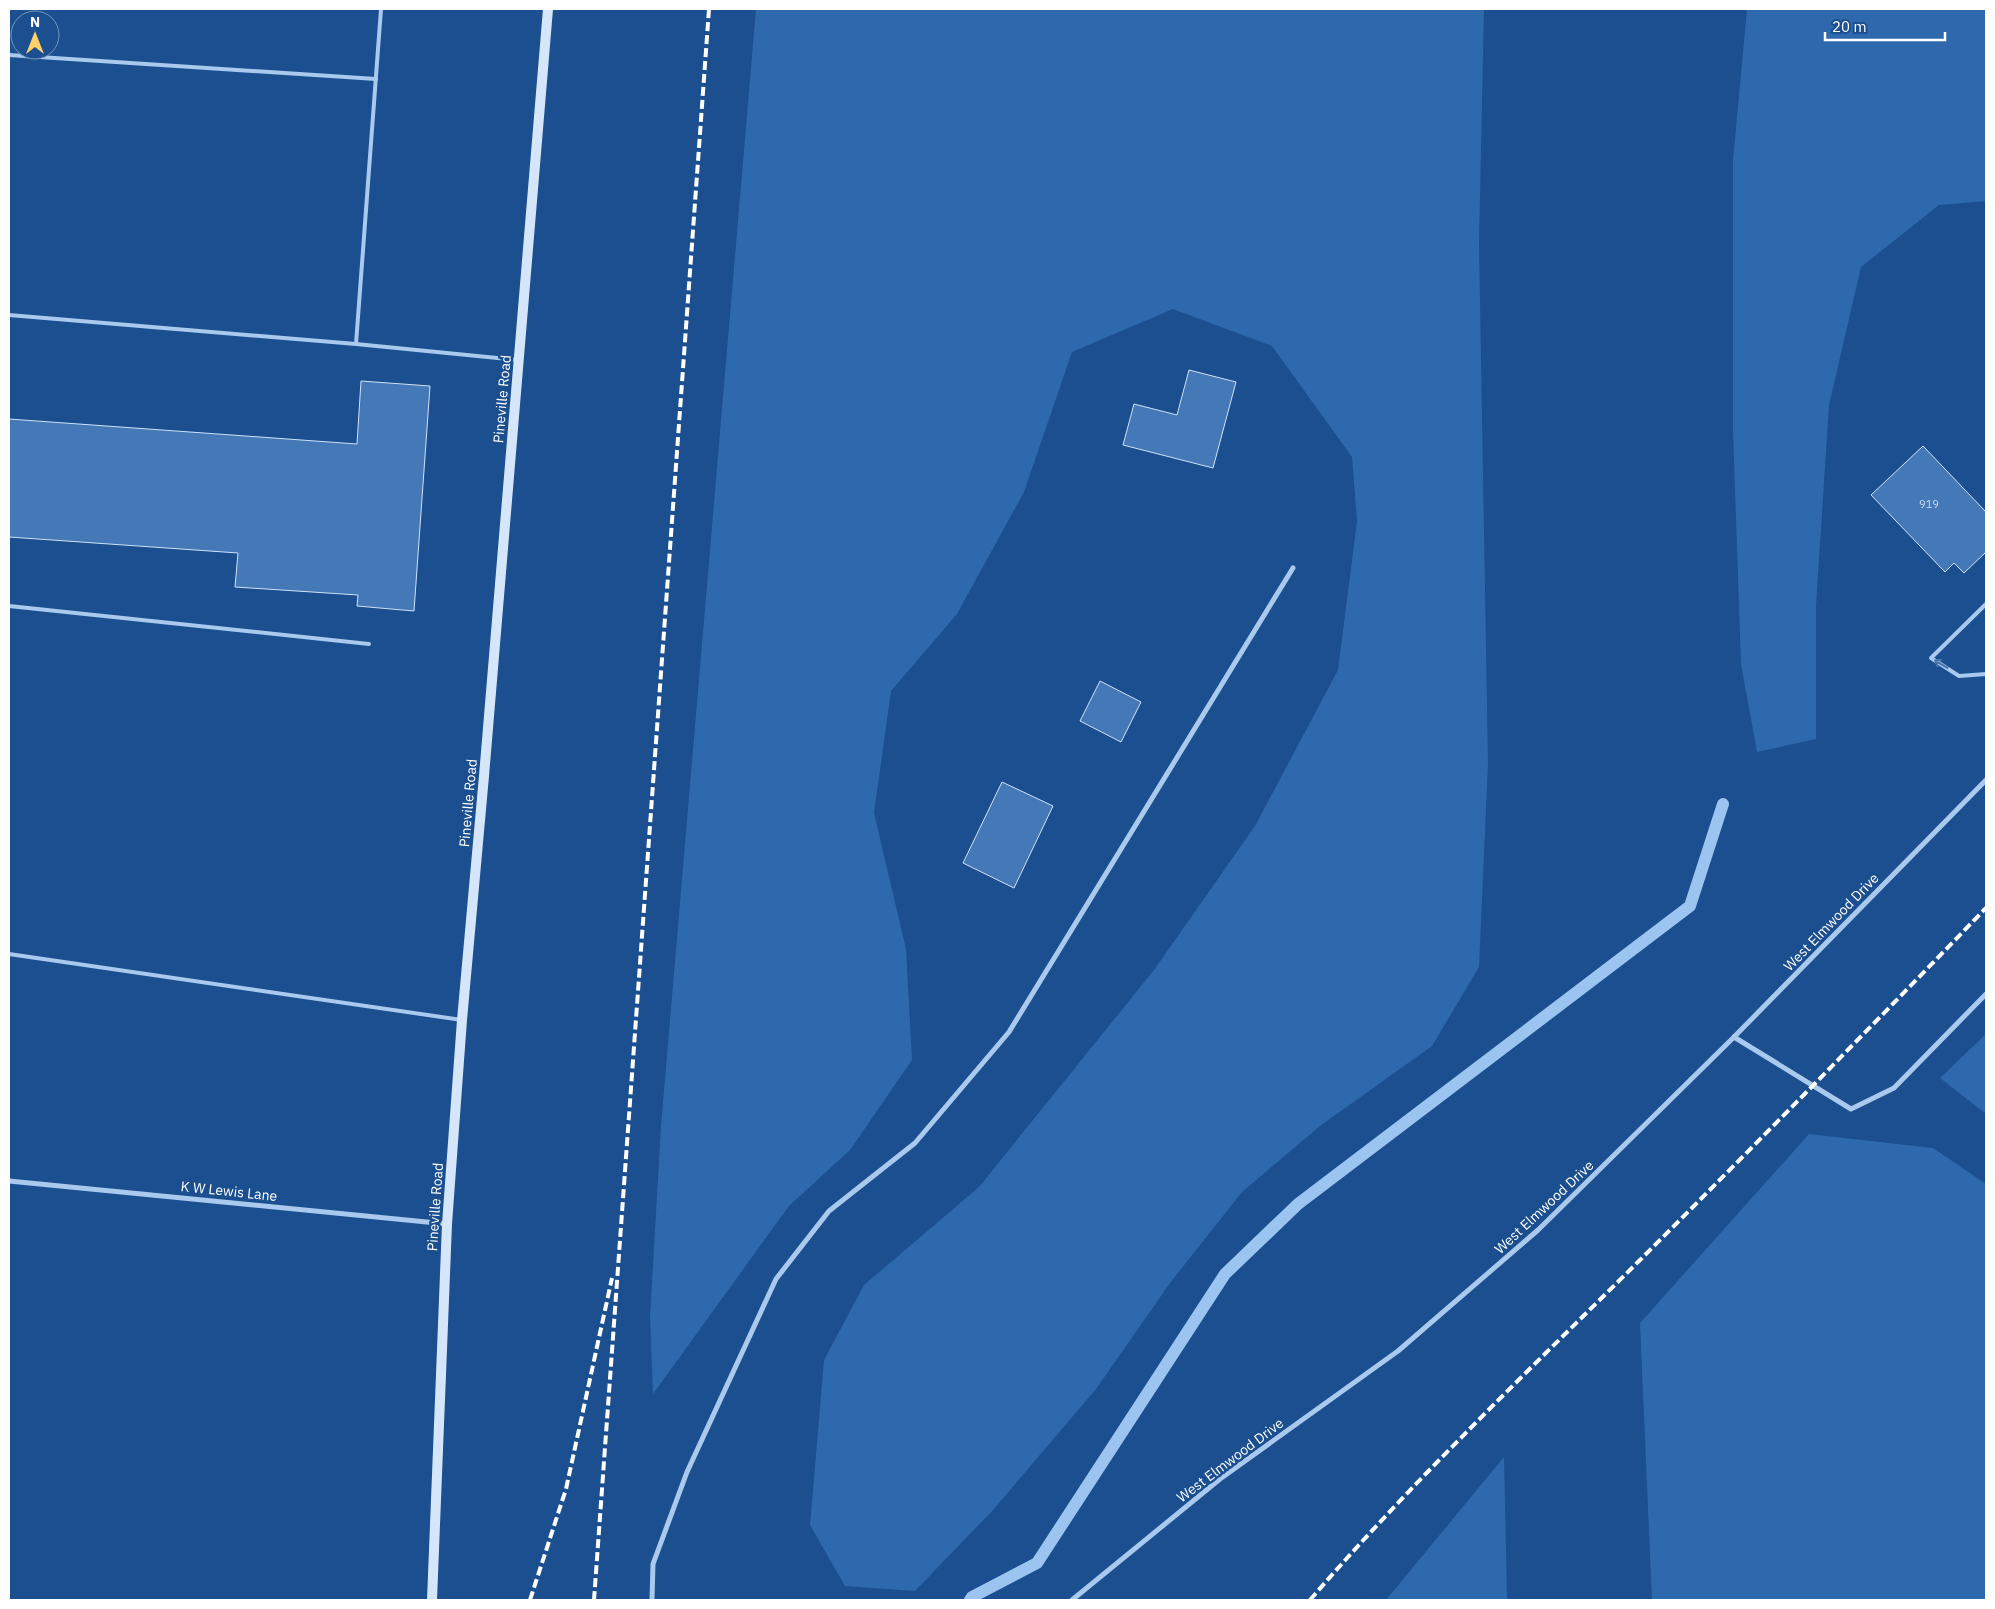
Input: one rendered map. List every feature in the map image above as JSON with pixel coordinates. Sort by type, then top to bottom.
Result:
[{"type":"main road","name":"Pineville Road","points":[[432,1600],[447,1224],[462,1020],[548,9]]},
{"type":"street","points":[[652,1600],[652,1564],[687,1472],[776,1279],[829,1211],[915,1143],[1009,1032],[1292,568]]},
{"type":"street","name":"West Elmwood Drive","points":[[1072,1600],[1220,1479],[1405,1344],[1538,1230],[1734,1037],[1986,780]]},
{"type":"street","points":[[1734,1037],[1851,1110],[1894,1088],[1986,994]]},
{"type":"street","name":"K W Lewis Lane","points":[[9,1181],[447,1224]]},
{"type":"lane","points":[[356,344],[381,9]]},
{"type":"lane","points":[[9,55],[376,79]]},
{"type":"lane","points":[[9,315],[356,344],[519,360]]},
{"type":"lane","points":[[1986,604],[1931,658],[1959,676],[1986,674]]},
{"type":"lane","points":[[9,606],[369,644]]},
{"type":"lane","points":[[9,954],[462,1020]]},
{"type":"shaded area","points":[[756,9],[1484,9],[1479,243],[1488,763],[1479,967],[1432,1046],[1320,1126],[1242,1192],[1170,1283],[1096,1389],[994,1509],[915,1591],[845,1586],[810,1525],[824,1360],[864,1285],[979,1187],[1154,970],[1255,826],[1338,670],[1357,521],[1352,457],[1272,346],[1173,309],[1072,352],[1024,492],[957,614],[891,691],[874,813],[906,949],[912,1060],[850,1150],[789,1206],[653,1394],[650,1317],[661,1126]]},
{"type":"shaded area","points":[[1747,9],[1986,9],[1986,201],[1939,205],[1861,267],[1829,405],[1816,606],[1816,739],[1757,752],[1741,664],[1733,431],[1733,160]]},
{"type":"shaded area","points":[[1986,1034],[1986,1114],[1940,1078]]},
{"type":"shaded area","points":[[1809,1134],[1933,1148],[1986,1184],[1986,1600],[1652,1600],[1640,1323]]},
{"type":"shaded area","points":[[1504,1457],[1507,1600],[1386,1600]]},
{"type":"building","points":[[1189,370],[1236,382],[1213,468],[1123,445],[1134,404],[1177,415]]},
{"type":"building","points":[[361,381],[430,386],[414,611],[357,606],[358,595],[235,587],[238,553],[9,537],[9,419],[357,444]]},
{"type":"building","points":[[1923,446],[1986,512],[1986,552],[1964,573],[1954,563],[1945,572],[1871,495]]},
{"type":"building","points":[[1100,681],[1141,702],[1121,742],[1080,721]]},
{"type":"building","points":[[1002,782],[1053,806],[1014,888],[963,863]]},
{"type":"waterway","points":[[970,1600],[972,1597],[1037,1563],[1225,1274],[1298,1204],[1690,906],[1723,804]]},
{"type":"railway","points":[[594,1600],[709,9]]},
{"type":"railway","points":[[1310,1600],[1428,1471],[1635,1265],[1986,908]]},
{"type":"railway","points":[[530,1600],[566,1489],[612,1278]]}]
